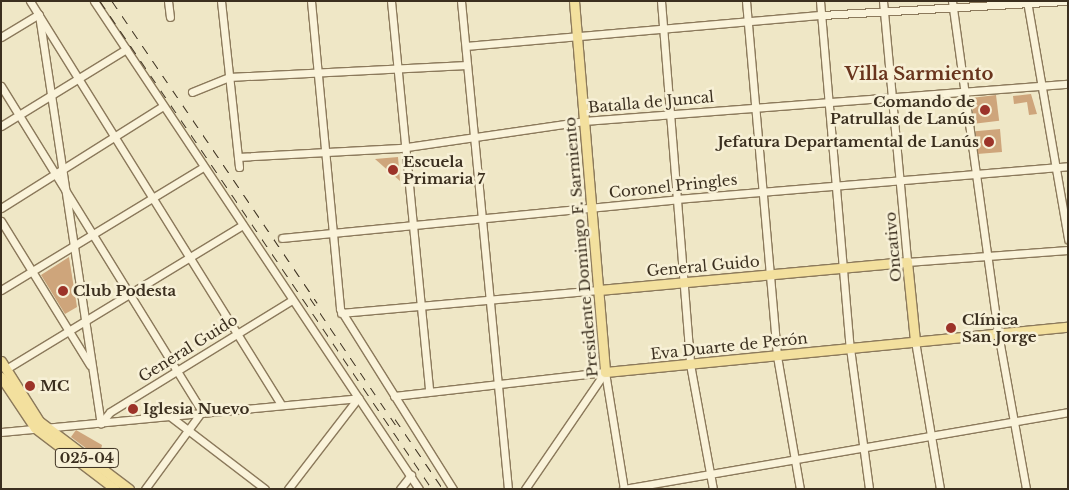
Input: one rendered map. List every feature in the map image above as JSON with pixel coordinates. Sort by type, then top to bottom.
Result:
[{"type":"main road","name":"Presidente Domingo F. Sarmiento","points":[[574,1],[605,372]]},
{"type":"main road","name":"General Guido","points":[[598,290],[844,266],[907,262]]},
{"type":"main road","name":"Oncativo","points":[[907,262],[915,341]]},
{"type":"main road","name":"Eva Duarte de Perón","points":[[605,372],[778,356],[998,332],[1068,327]]},
{"type":"main road","name":"025-04","points":[[3,369],[45,428],[128,489]]},
{"type":"main road","name":"025-04","points":[[3,369],[35,428],[115,489]]},
{"type":"street","points":[[94,1],[203,167],[420,489]]},
{"type":"street","points":[[168,1],[170,17]]},
{"type":"street","points":[[221,1],[239,167]]},
{"type":"street","points":[[311,1],[341,313],[453,489]]},
{"type":"street","points":[[391,1],[423,306],[429,389]]},
{"type":"street","points":[[461,1],[508,489]]},
{"type":"street","points":[[661,1],[690,364],[713,489]]},
{"type":"street","points":[[746,1],[778,356],[800,489]]},
{"type":"street","points":[[820,1],[850,348],[869,489]]},
{"type":"street","name":"Oncativo","points":[[883,1],[907,262]]},
{"type":"street","points":[[466,46],[953,5],[1068,1]]},
{"type":"street","points":[[33,3],[280,402]]},
{"type":"street","points":[[1027,3],[1068,239]]},
{"type":"street","points":[[953,5],[998,332],[1026,489]]},
{"type":"street","points":[[1,37],[39,14]]},
{"type":"street","points":[[39,14],[59,171],[65,187],[202,411]]},
{"type":"street","points":[[1,126],[126,49]]},
{"type":"street","points":[[192,92],[229,77],[398,71],[467,65]]},
{"type":"street","name":"Batalla de Juncal","points":[[238,157],[406,146],[584,121],[1068,84]]},
{"type":"street","points":[[1,86],[59,171]]},
{"type":"street","points":[[1,208],[163,106]]},
{"type":"street","name":"Coronel Pringles","points":[[282,238],[763,191],[1068,166]]},
{"type":"street","points":[[1,290],[203,167]]},
{"type":"street","points":[[65,187],[91,367],[101,422]]},
{"type":"street","points":[[1,221],[91,367]]},
{"type":"street","points":[[3,369],[69,332],[243,225]]},
{"type":"street","name":"General Guido","points":[[907,262],[1068,250]]},
{"type":"street","name":"General Guido","points":[[341,313],[598,290]]},
{"type":"street","name":"General Guido","points":[[101,422],[178,370],[292,300]]},
{"type":"street","name":"Oncativo","points":[[915,341],[940,489]]},
{"type":"street","points":[[525,489],[605,372]]},
{"type":"street","name":"Eva Duarte de Perón","points":[[394,396],[429,389],[605,372]]},
{"type":"street","name":"Presidente Domingo F. Sarmiento","points":[[605,372],[624,489]]},
{"type":"street","points":[[1,432],[280,402],[358,398]]},
{"type":"street","points":[[288,489],[358,398]]},
{"type":"street","points":[[145,489],[202,411]]},
{"type":"street","points":[[624,489],[1068,412]]},
{"type":"street","points":[[166,414],[265,489]]},
{"type":"street","points":[[400,489],[411,475]]},
{"type":"building","points":[[1031,94],[1037,114],[1029,115],[1027,102],[1014,104],[1013,96]]},
{"type":"building","name":"Comando de Patrullas de Lanús","points":[[996,95],[999,121],[974,124],[971,98]]},
{"type":"building","name":"Jefatura Departamental de Lanús","points":[[1000,129],[1002,152],[977,154],[975,131]]},
{"type":"building","name":"Escuela Primaria 7","points":[[398,157],[400,181],[375,159]]},
{"type":"building","name":"Club Podesta","points":[[69,257],[77,307],[65,314],[41,275]]},
{"type":"building","points":[[76,430],[102,445],[99,458],[71,437]]},
{"type":"railway","points":[[100,1],[432,489]]},
{"type":"railway","points":[[112,1],[317,303]]},
{"type":"railway","points":[[310,298],[397,427]]},
{"type":"railway","points":[[395,419],[443,489]]},
{"type":"place","name":"Comando de Patrullas de Lanús","points":[[985,110]]},
{"type":"place","name":"Jefatura Departamental de Lanús","points":[[989,142]]},
{"type":"place","name":"Escuela Primaria 7","points":[[393,170]]},
{"type":"place","name":"Club Podesta","points":[[63,291]]},
{"type":"place","name":"Clínica San Jorge","points":[[951,328]]},
{"type":"place","name":"MC","points":[[30,386]]},
{"type":"place","name":"Iglesia Nuevo","points":[[133,409]]},
{"type":"district","name":"Villa Sarmiento","points":[[919,74]]}]
